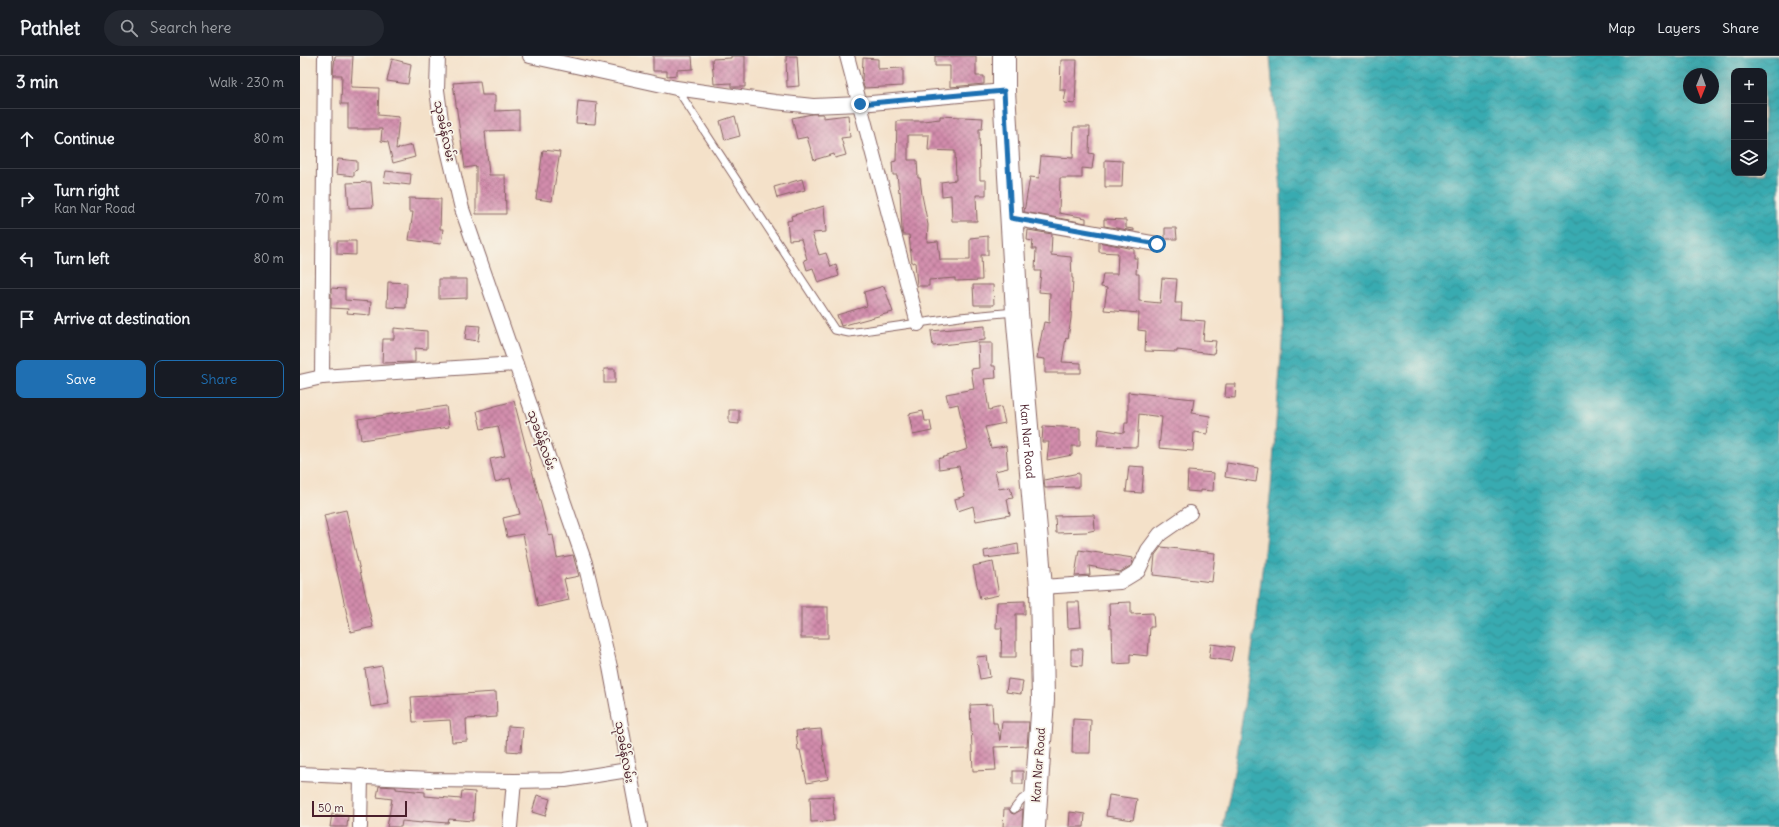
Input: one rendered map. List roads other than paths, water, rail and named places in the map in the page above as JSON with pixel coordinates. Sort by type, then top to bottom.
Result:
[{"type":"main road","name":"Kan Nar Road","points":[[1004,56],[1004,91],[1017,312],[1041,587],[1042,700],[1034,827]]},
{"type":"street","points":[[322,377],[325,56]]},
{"type":"street","name":"သုခမိန်လမ်း","points":[[438,56],[437,90],[441,120],[462,209],[585,563],[610,667],[628,770],[640,827]]},
{"type":"street","points":[[530,56],[676,88],[813,106],[860,104],[1004,91]]},
{"type":"street","points":[[847,56],[918,324]]},
{"type":"street","points":[[1011,218],[1157,244]]},
{"type":"street","points":[[300,382],[322,377],[516,364]]},
{"type":"street","points":[[1041,587],[1120,582],[1138,571],[1148,550],[1160,534],[1190,513]]},
{"type":"street","points":[[300,774],[514,782],[565,780],[628,770]]},
{"type":"street","points":[[360,827],[361,776]]},
{"type":"street","points":[[510,827],[514,782]]},
{"type":"lane","points":[[676,88],[835,330],[850,333],[960,317],[1017,312]]},
{"type":"lane","points":[[1014,809],[1022,799],[1036,792]]},
{"type":"water","points":[[1270,56],[1779,56],[1779,827],[1223,827],[1236,762],[1257,616],[1271,488],[1283,330],[1281,191]]}]
